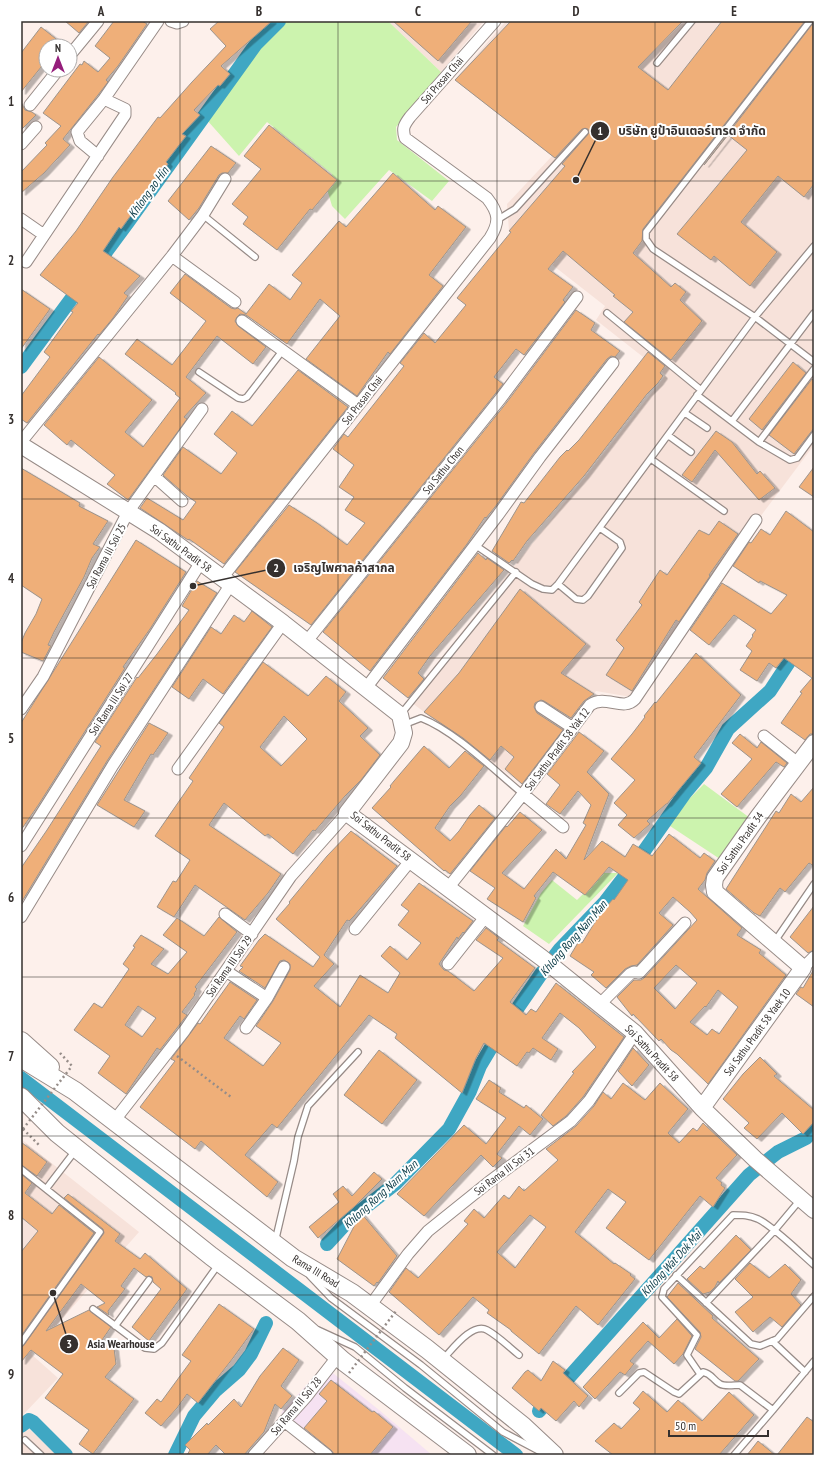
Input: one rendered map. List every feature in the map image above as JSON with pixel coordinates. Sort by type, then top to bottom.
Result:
[{"type":"main road","name":"Rama III Road","points":[[21,1041],[75,1091]]},
{"type":"main road","name":"Rama III Road","points":[[21,1058],[75,1091],[293,1258],[352,1293],[370,1306],[523,1426],[554,1455]]},
{"type":"main road","points":[[21,1097],[56,1133]]},
{"type":"main road","points":[[21,1111],[56,1133],[77,1149],[220,1262],[298,1321],[338,1356],[467,1455]]},
{"type":"street","points":[[78,45],[98,21]]},
{"type":"street","points":[[98,156],[80,141],[77,132],[104,99],[158,21]]},
{"type":"street","points":[[171,21],[177,23],[183,21]]},
{"type":"street","name":"Soi Prasan Chai","points":[[21,917],[227,581],[358,405],[490,238],[496,228],[497,220],[494,207],[486,198],[405,138],[403,131],[404,126],[410,117],[495,21]]},
{"type":"street","points":[[30,105],[52,78]]},
{"type":"street","points":[[26,262],[126,112],[125,109],[104,99]]},
{"type":"street","points":[[21,144],[36,127]]},
{"type":"street","points":[[21,442],[172,256],[203,215],[225,179]]},
{"type":"street","points":[[21,219],[44,235]]},
{"type":"street","points":[[172,256],[235,302]]},
{"type":"street","name":"Soi Sathu Chon","points":[[307,641],[501,398],[577,297]]},
{"type":"street","points":[[242,320],[358,405]]},
{"type":"street","points":[[366,688],[613,363]]},
{"type":"street","name":"Soi Rama III Soi 25","points":[[21,709],[43,677],[128,512],[202,409]]},
{"type":"street","name":"Soi Sathu Pradit 58","points":[[21,445],[160,531],[307,641],[366,688],[402,720],[404,733],[401,743],[347,813],[558,970],[635,1033],[702,1108],[761,1164],[814,1210]]},
{"type":"street","points":[[154,476],[182,501]]},
{"type":"street","name":"Soi Sathu Pradit 58 Yak 12","points":[[448,888],[523,794],[590,705],[596,701],[626,705],[632,703],[756,520]]},
{"type":"street","name":"Soi Rama III Soi 27","points":[[21,846],[201,562]]},
{"type":"street","points":[[178,769],[283,623]]},
{"type":"street","points":[[541,706],[573,728]]},
{"type":"street","points":[[764,736],[799,764]]},
{"type":"street","name":"Soi Sathu Pradit 34","points":[[809,963],[774,942],[715,892],[714,885],[715,878],[814,742]]},
{"type":"street","points":[[523,794],[562,827]]},
{"type":"street","name":"Soi Rama III Soi 29","points":[[114,1120],[185,1030],[291,876],[347,813]]},
{"type":"street","points":[[355,929],[411,860]]},
{"type":"street","points":[[225,914],[252,934]]},
{"type":"street","points":[[448,964],[486,916]]},
{"type":"street","points":[[600,1004],[630,974],[634,972],[639,973],[685,924]]},
{"type":"street","name":"Soi Sathu Pradit 58 Yaek 10","points":[[702,1108],[809,963]]},
{"type":"street","points":[[246,1028],[267,998],[284,967]]},
{"type":"street","points":[[226,971],[267,998]]},
{"type":"street","name":"Soi Rama III Soi 31","points":[[370,1306],[408,1254],[428,1231],[489,1182],[571,1120],[589,1101],[635,1033]]},
{"type":"street","name":"Soi Rama III Soi 28","points":[[254,1455],[306,1397],[338,1356]]},
{"type":"street","points":[[284,1421],[327,1455]]},
{"type":"lane","points":[[657,62],[692,21]]},
{"type":"lane","points":[[810,21],[646,232],[646,240],[653,249],[755,317],[814,362]]},
{"type":"lane","points":[[497,220],[515,209],[584,132]]},
{"type":"lane","points":[[203,215],[254,257]]},
{"type":"lane","points":[[474,544],[543,589],[552,590],[669,436],[697,395],[755,317],[814,246]]},
{"type":"lane","points":[[607,313],[701,390]]},
{"type":"lane","points":[[732,421],[814,313]]},
{"type":"lane","points":[[199,372],[238,398],[247,397],[283,350]]},
{"type":"lane","points":[[759,442],[814,369]]},
{"type":"lane","points":[[697,395],[759,442],[790,460],[797,458],[814,435]]},
{"type":"lane","points":[[685,413],[707,428]]},
{"type":"lane","points":[[669,436],[691,452]]},
{"type":"lane","points":[[651,459],[724,511]]},
{"type":"lane","points":[[558,584],[576,599],[583,600],[588,596],[622,548],[620,542],[600,528]]},
{"type":"lane","points":[[402,720],[516,572]]},
{"type":"lane","points":[[402,720],[421,718],[430,721],[461,742],[523,794]]},
{"type":"lane","points":[[774,942],[814,884]]},
{"type":"lane","points":[[275,1244],[298,1137],[308,1106],[358,1052]]},
{"type":"lane","points":[[46,1189],[77,1149]]},
{"type":"lane","points":[[21,1169],[100,1232],[21,1343]]},
{"type":"lane","points":[[706,1303],[774,1231],[800,1199]]},
{"type":"lane","points":[[700,1374],[687,1355],[697,1335],[662,1297],[664,1289],[676,1275],[733,1215],[745,1215],[758,1220],[774,1231],[814,1265]]},
{"type":"lane","points":[[293,1258],[331,1298],[421,1365],[503,1432],[547,1455]]},
{"type":"lane","points":[[93,1310],[145,1348],[154,1349],[162,1343],[220,1262]]},
{"type":"lane","points":[[676,1275],[750,1344],[760,1346],[777,1339],[814,1296]]},
{"type":"lane","points":[[116,1326],[149,1280]]},
{"type":"lane","points":[[298,1321],[355,1347],[405,1388],[493,1455]]},
{"type":"lane","points":[[442,1361],[467,1334],[478,1328],[486,1329],[519,1355]]},
{"type":"lane","points":[[772,1341],[805,1372]]},
{"type":"lane","points":[[734,1455],[814,1360]]},
{"type":"lane","points":[[619,1393],[639,1373],[644,1372],[679,1394],[703,1372],[709,1374],[720,1384],[728,1386],[740,1385],[773,1410]]},
{"type":"lane","points":[[25,1440],[41,1455]]},
{"type":"path","points":[[169,1050],[231,1097]]},
{"type":"path","points":[[39,1144],[23,1130],[72,1066],[60,1053]]},
{"type":"path","points":[[348,1373],[396,1311]]},
{"type":"shaded area","points":[[388,21],[484,21],[441,72]]},
{"type":"shaded area","points":[[506,21],[814,21],[814,445],[763,513],[631,697],[596,691],[523,785],[408,700],[666,375],[596,320],[605,306],[509,231],[507,204],[552,156],[455,80]]},
{"type":"shaded area","points":[[21,1139],[139,1232],[31,1354],[58,1378],[21,1417]]},
{"type":"shaded area","points":[[324,1366],[432,1455],[335,1455],[281,1413]]},
{"type":"shaded area","points":[[27,1427],[57,1455],[21,1455],[21,1433]]},
{"type":"green space","points":[[283,21],[388,21],[441,72],[396,127],[397,140],[449,181],[432,201],[389,170],[345,219],[332,206],[327,189],[332,174],[267,122],[239,156],[206,119],[263,40]]},
{"type":"green space","points":[[704,784],[750,818],[720,859],[670,826],[688,800]]},
{"type":"green space","points":[[604,873],[618,873],[549,944],[523,926],[541,893],[552,880],[577,900]]},
{"type":"building","points":[[65,21],[89,21],[79,33]]},
{"type":"building","points":[[114,21],[142,21],[147,24],[118,66],[106,80],[108,82],[63,139],[70,145],[44,173],[21,193],[21,172],[47,145],[45,143],[61,126],[43,113],[69,78],[78,78],[78,67],[80,64],[82,65],[84,61],[98,72],[110,58],[95,46]]},
{"type":"building","points":[[219,21],[272,21],[221,66],[230,74],[220,86],[218,85],[194,110],[200,115],[182,134],[186,136],[166,162],[168,164],[121,229],[119,227],[103,251],[140,276],[124,293],[128,296],[113,318],[99,335],[98,334],[27,423],[21,419],[21,396],[50,357],[44,352],[78,303],[40,275],[76,231],[113,177],[158,117],[160,118],[226,46],[210,29]]},
{"type":"building","points":[[393,21],[472,21],[438,61]]},
{"type":"building","points":[[511,21],[683,21],[638,67],[668,90],[722,21],[805,21],[643,229],[642,241],[633,253],[671,287],[675,283],[686,292],[680,300],[702,321],[671,360],[624,322],[633,312],[563,251],[548,269],[573,287],[563,300],[565,302],[524,355],[516,349],[494,377],[503,384],[311,625],[235,572],[289,505],[347,545],[365,523],[345,510],[354,497],[339,487],[354,465],[333,449],[344,434],[348,437],[404,366],[400,363],[424,333],[435,343],[466,305],[457,298],[511,232],[509,231],[565,166],[562,164],[589,133],[588,129],[582,129],[555,158],[455,80]]},
{"type":"building","points":[[814,22],[814,184],[804,197],[778,176],[741,222],[777,252],[750,286],[714,256],[711,260],[677,234],[747,150],[728,135],[704,165]]},
{"type":"building","points":[[41,27],[55,38],[38,38],[38,71],[21,92],[21,53]]},
{"type":"building","points":[[21,102],[25,110],[36,115],[21,130]]},
{"type":"building","points":[[269,125],[337,180],[312,210],[310,209],[277,250],[243,224],[248,217],[232,204],[261,169],[244,156]]},
{"type":"building","points":[[211,146],[236,163],[228,173],[222,173],[219,175],[199,208],[189,220],[168,201]]},
{"type":"building","points":[[393,173],[435,210],[438,206],[466,227],[429,275],[443,286],[390,354],[388,352],[357,396],[306,359],[340,316],[320,299],[287,344],[246,315],[240,314],[235,321],[238,326],[266,347],[253,364],[217,336],[186,377],[206,393],[184,417],[187,419],[128,500],[107,484],[115,475],[71,440],[67,445],[44,425],[99,357],[152,400],[125,432],[143,447],[180,398],[175,394],[176,393],[125,354],[137,339],[172,365],[206,321],[170,293],[185,274],[231,308],[238,308],[246,314],[269,284],[290,300],[302,283],[292,275],[339,221],[346,227]]},
{"type":"building","points":[[21,289],[50,309],[21,349]]},
{"type":"building","points":[[576,310],[595,323],[591,330],[620,351],[615,357],[611,356],[607,359],[534,453],[495,507],[486,518],[485,517],[467,544],[370,671],[323,632],[507,402]]},
{"type":"building","points":[[648,352],[665,366],[660,373],[663,376],[658,383],[647,394],[584,476],[527,541],[513,561],[512,560],[509,563],[492,551],[521,502],[524,503],[560,457],[579,440]]},
{"type":"building","points":[[793,362],[806,373],[762,430],[749,419]]},
{"type":"building","points":[[298,370],[348,407],[224,564],[189,539],[188,540],[140,508],[147,498],[183,520],[196,502],[163,475],[183,447],[221,474],[237,453],[214,434],[232,411],[252,426]]},
{"type":"building","points":[[812,379],[814,381],[814,428],[794,454],[769,435]]},
{"type":"building","points":[[716,431],[732,442],[757,474],[760,471],[775,488],[759,500],[715,450],[692,482],[682,475]]},
{"type":"building","points":[[814,467],[814,497],[799,487]]},
{"type":"building","points":[[21,468],[80,503],[79,506],[108,521],[93,544],[100,547],[92,558],[84,577],[54,632],[48,645],[51,646],[43,661],[21,652],[21,643],[42,599],[21,585]]},
{"type":"building","points":[[786,511],[814,532],[814,734],[810,734],[805,740],[781,723],[802,693],[800,692],[812,678],[784,658],[776,668],[769,663],[757,681],[740,670],[752,651],[746,646],[756,630],[734,615],[709,645],[690,630],[722,583],[771,614],[787,595],[760,581],[759,583],[733,566],[749,542],[751,543],[761,529],[770,535]]},
{"type":"building","points":[[719,521],[738,534],[709,575],[710,576],[679,622],[676,620],[632,691],[606,675],[624,648],[616,640],[642,605],[639,602],[660,570],[667,575],[699,530],[709,535]]},
{"type":"building","points":[[136,540],[186,572],[150,629],[123,667],[125,668],[21,830],[21,723]]},
{"type":"building","points":[[478,553],[486,560],[487,558],[504,570],[430,656],[418,673],[424,679],[408,698],[383,678]]},
{"type":"building","points":[[197,581],[217,593],[107,761],[21,903],[21,868],[101,746],[95,742],[137,677],[138,678],[157,654],[189,610],[182,606]]},
{"type":"building","points":[[520,589],[586,644],[561,673],[594,694],[584,701],[571,718],[544,701],[541,700],[535,703],[534,707],[537,713],[563,730],[522,784],[505,769],[514,757],[501,746],[490,760],[463,738],[424,712],[459,673]]},
{"type":"building","points":[[252,611],[272,627],[223,694],[203,679],[189,699],[172,687],[211,627],[221,634],[234,615],[244,622]]},
{"type":"building","points":[[696,653],[741,695],[694,757],[701,763],[667,804],[647,821],[650,824],[634,838],[618,825],[627,815],[614,803],[635,780],[611,759],[632,734],[655,702],[656,703]]},
{"type":"building","points":[[263,662],[308,696],[326,676],[346,692],[339,701],[368,728],[360,736],[380,755],[361,780],[315,831],[313,830],[293,854],[268,834],[265,836],[224,803],[209,825],[281,874],[268,893],[245,920],[195,885],[174,917],[157,907],[173,881],[176,882],[190,860],[155,836],[193,781],[189,778],[224,727],[219,723]],"holes":[[[284,716],[307,739],[281,766],[260,747]]]},
{"type":"building","points":[[149,723],[168,733],[153,755],[151,754],[124,800],[145,811],[134,827],[97,805]]},
{"type":"building","points":[[579,732],[604,751],[587,772],[609,794],[584,860],[602,841],[625,857],[633,844],[652,856],[669,834],[700,858],[704,853],[715,861],[707,873],[705,880],[698,889],[742,928],[737,935],[761,950],[759,953],[786,975],[708,1084],[661,1039],[659,1041],[633,1014],[632,1016],[617,997],[634,980],[641,980],[644,978],[697,920],[690,912],[673,897],[659,913],[673,925],[637,965],[625,969],[606,988],[591,975],[594,972],[570,956],[579,941],[582,943],[600,914],[613,899],[614,900],[628,880],[609,867],[585,895],[553,872],[534,896],[536,898],[523,922],[487,899],[495,888],[470,871],[506,826],[507,827],[520,812],[542,830],[502,873],[524,889],[556,849],[566,859],[586,825],[583,823],[591,805],[578,791],[560,814],[546,804],[560,785],[547,774]],"holes":[[[676,965],[697,983],[675,1009],[654,988]],[[718,990],[738,1007],[719,1034],[712,1029],[707,1035],[690,1022],[705,1006],[706,1007]]]},
{"type":"building","points":[[740,734],[757,748],[761,742],[787,763],[784,767],[776,762],[737,807],[721,794],[752,759],[732,743]]},
{"type":"building","points":[[424,746],[449,768],[465,751],[484,766],[461,795],[450,806],[435,828],[450,841],[479,805],[495,818],[450,874],[445,870],[444,871],[372,808]]},
{"type":"building","points":[[814,787],[814,866],[809,863],[785,892],[780,888],[760,916],[754,913],[726,889],[776,811],[779,813],[791,794],[801,802]]},
{"type":"building","points":[[351,831],[397,866],[354,916],[349,921],[347,920],[324,955],[334,964],[314,986],[340,1007],[360,975],[388,993],[400,973],[381,956],[390,946],[407,960],[421,943],[398,925],[409,911],[401,905],[419,883],[473,921],[458,939],[457,937],[439,964],[444,970],[448,971],[474,991],[503,958],[476,940],[486,928],[499,938],[497,940],[535,968],[510,1002],[526,1015],[531,1009],[536,1012],[556,983],[624,1037],[583,1097],[566,1116],[553,1126],[541,1115],[574,1073],[572,1072],[596,1047],[579,1028],[560,1013],[542,1038],[558,1049],[551,1060],[533,1048],[529,1053],[527,1052],[517,1066],[484,1043],[476,1058],[462,1093],[395,1038],[397,1034],[369,1015],[277,1128],[272,1124],[245,1155],[278,1182],[267,1197],[201,1141],[195,1149],[140,1107],[175,1061],[171,1059],[198,1023],[200,1024],[230,982],[257,1000],[244,1019],[240,1016],[224,1038],[263,1066],[281,1043],[256,1026],[273,1001],[290,970],[290,964],[284,960],[280,961],[265,988],[239,971],[243,967],[240,966],[265,934],[313,967],[320,957],[276,919],[327,856]]},
{"type":"building","points":[[814,906],[814,950],[808,953],[790,937]]},
{"type":"building","points":[[219,917],[237,932],[195,987],[197,989],[194,994],[195,995],[182,1012],[187,1015],[160,1050],[157,1048],[126,1094],[98,1073],[110,1056],[74,1030],[94,1003],[102,1008],[129,969],[123,964],[135,947],[133,946],[141,935],[164,949],[151,964],[168,974],[187,952],[163,935],[177,918],[204,936]],"holes":[[[138,1006],[156,1018],[142,1037],[125,1025]]]},
{"type":"building","points":[[814,969],[814,1007],[796,994],[801,987],[803,988]]},
{"type":"building","points":[[633,1048],[649,1065],[632,1086],[618,1071]]},
{"type":"building","points":[[379,1050],[417,1080],[382,1124],[344,1095]]},
{"type":"building","points":[[760,1057],[777,1074],[774,1076],[814,1110],[814,1122],[803,1134],[782,1113],[757,1139],[744,1128],[749,1123],[723,1099],[743,1074]]},
{"type":"building","points":[[489,1080],[501,1088],[499,1092],[524,1108],[526,1105],[543,1119],[530,1135],[519,1126],[497,1154],[502,1158],[493,1167],[481,1155],[424,1216],[397,1194],[464,1125],[486,1144],[506,1118],[476,1099]]},
{"type":"building","points":[[623,1083],[645,1100],[660,1083],[688,1109],[668,1133],[679,1143],[693,1128],[697,1131],[703,1123],[737,1155],[716,1178],[725,1188],[713,1207],[700,1196],[649,1260],[606,1228],[626,1202],[608,1189],[575,1232],[614,1264],[615,1263],[631,1274],[630,1275],[635,1279],[598,1325],[576,1306],[539,1354],[511,1330],[487,1313],[489,1310],[473,1297],[439,1335],[389,1292],[406,1268],[418,1278],[468,1224],[464,1221],[474,1209],[484,1218],[504,1195],[509,1199],[519,1186],[524,1191],[558,1160],[546,1149],[576,1126],[594,1106],[603,1092],[611,1099]],"holes":[[[530,1215],[546,1227],[515,1268],[497,1252]]]},
{"type":"building","points":[[21,1142],[47,1162],[37,1176],[21,1165]]},
{"type":"building","points":[[374,1172],[382,1179],[355,1206],[318,1238],[309,1227],[339,1202],[333,1194],[343,1186],[352,1196]]},
{"type":"building","points":[[21,1174],[32,1183],[25,1193],[52,1214],[59,1205],[94,1233],[21,1336],[21,1252],[38,1231],[21,1217]]},
{"type":"building","points":[[68,1194],[120,1234],[115,1241],[140,1259],[145,1253],[187,1289],[149,1341],[132,1327],[161,1289],[153,1282],[152,1277],[146,1277],[134,1268],[121,1286],[125,1289],[108,1311],[109,1315],[97,1307],[105,1303],[81,1284],[46,1331],[89,1310],[111,1327],[102,1340],[114,1348],[116,1364],[105,1377],[134,1399],[93,1454],[79,1444],[89,1430],[45,1398],[63,1374],[31,1350],[21,1362],[21,1347],[24,1345],[104,1233],[103,1229],[64,1198]]},
{"type":"building","points":[[361,1213],[397,1256],[378,1283],[377,1282],[374,1286],[337,1259]]},
{"type":"building","points":[[736,1235],[751,1250],[719,1283],[718,1281],[710,1292],[703,1294],[687,1279],[700,1266],[704,1269]]},
{"type":"building","points":[[750,1263],[769,1278],[785,1264],[801,1280],[791,1294],[801,1305],[782,1327],[770,1317],[753,1332],[735,1312],[753,1297],[735,1279]]},
{"type":"building","points":[[678,1283],[713,1316],[712,1318],[759,1359],[738,1381],[735,1381],[695,1349],[701,1337],[700,1332],[667,1297]]},
{"type":"building","points":[[219,1304],[254,1329],[198,1403],[187,1394],[161,1426],[145,1413],[157,1399],[161,1402],[191,1361],[182,1355]]},
{"type":"building","points":[[677,1319],[692,1336],[683,1354],[674,1364],[648,1341],[630,1361],[634,1364],[625,1375],[620,1372],[595,1399],[583,1387],[643,1322],[659,1338]]},
{"type":"building","points":[[283,1348],[299,1360],[281,1386],[292,1396],[281,1409],[275,1404],[264,1432],[244,1455],[226,1455],[216,1445],[207,1455],[187,1455],[190,1450],[185,1445],[234,1399],[241,1407],[260,1376]]},
{"type":"building","points":[[553,1361],[565,1370],[563,1373],[588,1396],[579,1407],[574,1401],[556,1421],[541,1408],[539,1411],[512,1388],[528,1370],[541,1381]]},
{"type":"building","points":[[331,1380],[372,1412],[374,1411],[393,1427],[370,1455],[335,1455],[304,1428],[327,1401],[319,1394]]},
{"type":"building","points":[[643,1391],[667,1412],[678,1400],[702,1421],[729,1392],[754,1415],[719,1455],[613,1455],[595,1441],[614,1423],[621,1429],[640,1409],[633,1403]]},
{"type":"building","points":[[807,1417],[814,1422],[814,1455],[777,1455]]},
{"type":"building","points":[[758,1441],[775,1455],[747,1455]]},
{"type":"waterway","name":"Khlong ao Hin","points":[[21,367],[128,222],[256,44],[279,21]]},
{"type":"waterway","name":"Khlong Rong Nam Man","points":[[327,1244],[350,1219],[395,1184],[449,1129],[470,1091],[480,1066],[495,1041],[541,974],[560,949],[605,902],[642,854],[685,793],[706,768],[728,729],[770,691],[814,624]]},
{"type":"waterway","points":[[21,1078],[516,1455]]},
{"type":"waterway","name":"Khlong Wat Dok Mai","points":[[539,1411],[749,1175],[778,1152],[806,1138],[814,1130]]},
{"type":"waterway","name":"Khlong Rong Nam Man","points":[[175,1455],[194,1416],[215,1391],[239,1370],[251,1354],[266,1323]]},
{"type":"waterway","name":"Khlong Rong Nam Man","points":[[21,1426],[29,1420],[33,1422],[66,1455]]},
{"type":"place","name":"บริษัท ยูป้าอินเตอร์เทรด จำกัด","points":[[576,180]]},
{"type":"place","name":"เจริญไพศาลค้าสากล","points":[[193,586]]},
{"type":"place","name":"Asia Wearhouse","points":[[53,1293]]}]
